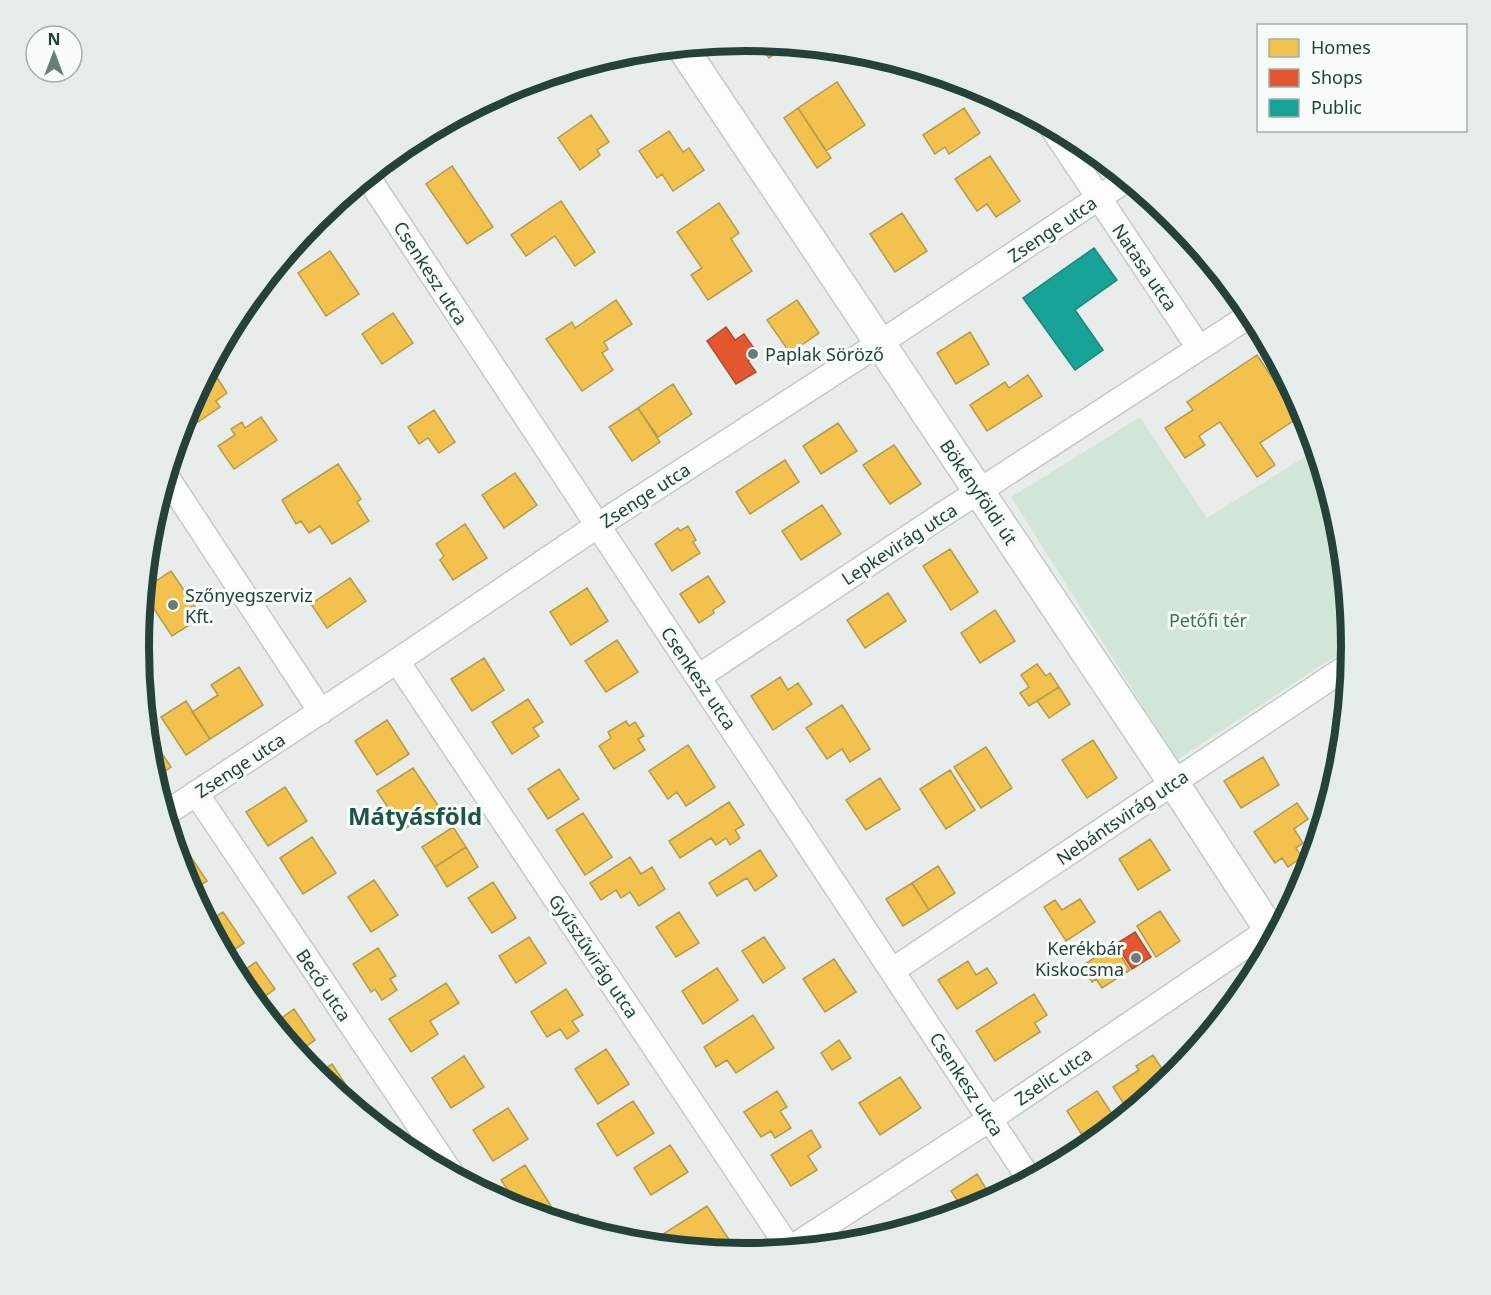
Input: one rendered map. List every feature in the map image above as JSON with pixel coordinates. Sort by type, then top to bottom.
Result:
[{"type":"street","name":"Bökényföldi út","points":[[687,54],[1173,782],[1273,924]]},
{"type":"street","name":"Natasa utca","points":[[1062,142],[1199,348]]},
{"type":"street","name":"Csenkesz utca","points":[[372,182],[1026,1173]]},
{"type":"street","name":"Zsenge utca","points":[[172,810],[397,662],[597,526],[880,343],[1120,183]]},
{"type":"street","name":"Lepkevirág utca","points":[[698,677],[1243,320]]},
{"type":"street","points":[[172,485],[321,712]]},
{"type":"street","name":"Gyűszűvirág utca","points":[[397,662],[785,1243]]},
{"type":"street","name":"Nebántsvirág utca","points":[[893,970],[1341,670]]},
{"type":"street","name":"Becő utca","points":[[196,794],[443,1162]]},
{"type":"street","name":"Zselic utca","points":[[804,1241],[1268,935]]},
{"type":"green space","name":"Petőfi tér","points":[[1140,417],[1207,518],[1309,454],[1331,531],[1341,608],[1342,652],[1177,760],[1011,497]]},
{"type":"building: Homes","points":[[764,51],[778,52],[769,58]]},
{"type":"building: Homes","points":[[837,82],[865,125],[826,151],[798,108]]},
{"type":"building: Homes","points":[[798,108],[831,158],[817,168],[784,118]]},
{"type":"building: Homes","points":[[964,108],[980,133],[949,154],[945,147],[935,154],[923,135]]},
{"type":"building: Homes","points":[[591,115],[609,142],[597,150],[600,155],[580,170],[558,138]]},
{"type":"building: Homes","points":[[669,131],[683,152],[689,148],[704,170],[673,191],[662,174],[657,178],[639,151]]},
{"type":"building: Homes","points":[[990,156],[1020,201],[996,217],[987,204],[977,211],[955,179]]},
{"type":"building: Homes","points":[[452,166],[493,227],[467,244],[426,184]]},
{"type":"building: Homes","points":[[561,201],[595,252],[575,266],[555,236],[526,256],[511,235]]},
{"type":"building: Homes","points":[[719,203],[739,233],[731,239],[752,271],[708,300],[691,275],[702,268],[677,232]]},
{"type":"building: Homes","points":[[902,213],[927,251],[895,272],[870,234]]},
{"type":"building: Homes","points":[[330,251],[359,294],[326,316],[298,273]]},
{"type":"building: Homes","points":[[616,300],[632,324],[604,342],[608,349],[602,353],[613,370],[582,391],[546,339],[572,322],[575,328]]},
{"type":"building: Homes","points":[[797,300],[819,333],[790,353],[767,320]]},
{"type":"building: Homes","points":[[393,313],[413,343],[382,364],[362,334]]},
{"type":"building: Homes","points":[[970,332],[989,364],[956,384],[937,353]]},
{"type":"building: Homes","points":[[1257,355],[1281,391],[1283,390],[1297,418],[1260,443],[1275,465],[1257,477],[1220,422],[1199,436],[1205,445],[1185,458],[1165,428],[1193,410],[1187,402]]},
{"type":"building: Homes","points":[[215,375],[227,393],[216,401],[220,407],[198,422],[195,417]]},
{"type":"building: Homes","points":[[1028,375],[1042,396],[987,431],[970,405],[1005,382],[1009,388]]},
{"type":"building: Homes","points":[[673,384],[692,414],[658,437],[638,408]]},
{"type":"building: Homes","points":[[638,408],[660,442],[632,461],[609,427]]},
{"type":"building: Homes","points":[[434,410],[455,442],[439,453],[428,438],[419,444],[408,427]]},
{"type":"building: Homes","points":[[261,417],[277,440],[234,469],[218,446],[235,435],[231,429],[242,422],[245,428]]},
{"type":"building: Homes","points":[[838,423],[857,451],[821,474],[803,446]]},
{"type":"building: Homes","points":[[894,445],[921,484],[890,504],[863,465]]},
{"type":"building: Homes","points":[[785,460],[799,482],[750,514],[736,492]]},
{"type":"building: Homes","points":[[338,464],[361,499],[357,502],[369,521],[332,544],[320,526],[309,533],[301,521],[296,524],[282,500]]},
{"type":"building: Homes","points":[[515,473],[537,505],[504,528],[482,495]]},
{"type":"building: Homes","points":[[822,505],[841,534],[801,560],[782,531]]},
{"type":"building: Homes","points":[[465,524],[487,558],[453,580],[440,560],[444,556],[436,544]]},
{"type":"building: Homes","points":[[688,526],[696,540],[693,542],[700,553],[672,571],[655,544],[678,528],[680,531]]},
{"type":"building: Homes","points":[[950,549],[978,592],[951,610],[923,566]]},
{"type":"building: Homes","name":"Szőnyegszerviz Kft.","points":[[171,571],[202,617],[172,636],[150,604],[153,583]]},
{"type":"building: Homes","points":[[708,576],[725,602],[699,623],[680,594]]},
{"type":"building: Homes","points":[[350,578],[366,601],[327,628],[311,604]]},
{"type":"building: Homes","points":[[587,588],[608,621],[571,645],[550,612]]},
{"type":"building: Homes","points":[[888,593],[906,621],[865,648],[847,620]]},
{"type":"building: Homes","points":[[995,610],[1015,641],[980,663],[961,633]]},
{"type":"building: Homes","points":[[617,640],[638,672],[606,692],[585,661]]},
{"type":"building: Homes","points":[[484,658],[504,690],[472,711],[451,679]]},
{"type":"building: Homes","points":[[1037,664],[1046,676],[1050,673],[1059,687],[1029,706],[1020,693],[1029,687],[1021,675]]},
{"type":"building: Homes","points":[[239,667],[263,705],[210,739],[192,712],[218,695],[211,685]]},
{"type":"building: Homes","points":[[780,677],[788,690],[798,683],[812,704],[773,730],[751,696]]},
{"type":"building: Homes","points":[[1059,687],[1070,704],[1049,718],[1037,701]]},
{"type":"building: Homes","points":[[528,699],[543,722],[533,728],[539,736],[512,754],[492,722]]},
{"type":"building: Homes","points":[[186,701],[210,739],[186,755],[161,717]]},
{"type":"building: Homes","points":[[842,705],[870,749],[850,762],[842,749],[827,759],[806,728]]},
{"type":"building: Homes","points":[[387,720],[409,754],[377,775],[355,741]]},
{"type":"building: Homes","points":[[626,721],[629,726],[635,722],[644,736],[638,739],[645,750],[614,769],[599,746],[611,738],[608,732]]},
{"type":"building: Homes","points":[[1093,740],[1117,778],[1087,798],[1062,760]]},
{"type":"building: Homes","points":[[688,745],[715,787],[686,806],[677,792],[668,799],[649,771]]},
{"type":"building: Homes","points":[[157,746],[171,767],[162,773]]},
{"type":"building: Homes","points":[[986,747],[1012,788],[981,808],[954,767]]},
{"type":"building: Homes","points":[[1263,757],[1279,785],[1241,808],[1224,781]]},
{"type":"building: Homes","points":[[413,768],[439,807],[403,830],[377,791]]},
{"type":"building: Homes","points":[[559,769],[579,799],[548,819],[528,789]]},
{"type":"building: Homes","points":[[950,770],[975,810],[946,829],[920,789]]},
{"type":"building: Homes","points":[[880,778],[900,809],[866,830],[846,800]]},
{"type":"building: Homes","points":[[285,787],[307,821],[268,846],[246,812]]},
{"type":"building: Homes","points":[[729,802],[744,825],[735,830],[740,838],[730,845],[726,838],[716,845],[711,838],[680,858],[669,841]]},
{"type":"building: Homes","points":[[1297,803],[1308,819],[1294,829],[1303,843],[1296,848],[1302,857],[1288,867],[1282,858],[1275,863],[1254,832]]},
{"type":"building: Homes","points":[[583,813],[612,857],[585,875],[556,830]]},
{"type":"building: Homes","points":[[453,827],[466,847],[435,867],[422,847]]},
{"type":"building: Homes","points":[[312,837],[336,873],[303,894],[280,858]]},
{"type":"building: Homes","points":[[1150,839],[1170,870],[1138,890],[1119,859]]},
{"type":"building: Homes","points":[[466,847],[478,867],[447,887],[435,867]]},
{"type":"building: Homes","points":[[760,850],[777,876],[755,891],[747,878],[717,896],[709,883]]},
{"type":"building: Homes","points":[[186,852],[207,881],[199,886],[194,876]]},
{"type":"building: Homes","points":[[630,857],[641,874],[652,867],[665,889],[639,906],[630,892],[621,898],[616,890],[601,900],[590,883]]},
{"type":"building: Homes","points":[[938,866],[955,893],[929,910],[912,883]]},
{"type":"building: Homes","points":[[374,880],[398,915],[371,932],[348,897]]},
{"type":"building: Homes","points":[[493,882],[516,918],[492,933],[468,898]]},
{"type":"building: Homes","points":[[912,883],[929,910],[903,926],[886,899]]},
{"type":"building: Homes","points":[[1080,899],[1095,922],[1066,941],[1044,907],[1055,900],[1062,910]]},
{"type":"building: Homes","points":[[1160,911],[1180,941],[1156,957],[1137,926]]},
{"type":"building: Homes","points":[[223,912],[244,943],[232,951],[214,917]]},
{"type":"building: Homes","points":[[679,912],[699,943],[676,957],[656,927]]},
{"type":"building: Homes","points":[[529,937],[546,963],[516,983],[499,956]]},
{"type":"building: Homes","points":[[764,937],[785,968],[763,983],[742,951]]},
{"type":"building: Homes","points":[[1114,945],[1130,970],[1102,988],[1096,979],[1092,982],[1082,966]]},
{"type":"building: Homes","points":[[378,948],[396,976],[390,979],[397,990],[382,1000],[375,989],[371,992],[353,964]]},
{"type":"building: Homes","points":[[834,959],[856,992],[825,1012],[803,979]]},
{"type":"building: Homes","points":[[968,961],[976,975],[987,968],[997,983],[957,1009],[938,980]]},
{"type":"building: Homes","points":[[256,962],[275,989],[263,998],[244,970]]},
{"type":"building: Homes","points":[[717,968],[738,1000],[703,1024],[682,991]]},
{"type":"building: Homes","points":[[446,983],[459,1003],[430,1021],[438,1034],[411,1052],[389,1019]]},
{"type":"building: Homes","points":[[566,989],[583,1015],[572,1021],[579,1031],[567,1039],[560,1029],[547,1037],[531,1012]]},
{"type":"building: Homes","points":[[1034,994],[1047,1015],[1035,1023],[1040,1032],[995,1061],[976,1031]]},
{"type":"building: Homes","points":[[294,1009],[315,1040],[304,1048],[279,1020]]},
{"type":"building: Homes","points":[[753,1015],[774,1048],[736,1073],[727,1060],[716,1067],[704,1047]]},
{"type":"building: Homes","points":[[839,1040],[851,1058],[832,1070],[821,1053]]},
{"type":"building: Homes","points":[[606,1049],[629,1084],[598,1104],[575,1069]]},
{"type":"building: Homes","points":[[1153,1055],[1164,1072],[1126,1107],[1113,1087],[1139,1070],[1136,1066]]},
{"type":"building: Homes","points":[[464,1056],[484,1087],[451,1108],[432,1078]]},
{"type":"building: Homes","points":[[332,1064],[355,1098],[352,1096],[324,1069]]},
{"type":"building: Homes","points":[[900,1077],[921,1108],[880,1135],[859,1103]]},
{"type":"building: Homes","points":[[777,1091],[787,1107],[780,1111],[791,1128],[775,1138],[771,1131],[761,1137],[744,1112]]},
{"type":"building: Homes","points":[[1097,1091],[1114,1117],[1084,1138],[1067,1111]]},
{"type":"building: Homes","points":[[633,1101],[654,1133],[617,1156],[597,1124]]},
{"type":"building: Homes","points":[[508,1108],[528,1139],[493,1161],[473,1130]]},
{"type":"building: Homes","points":[[811,1130],[821,1147],[808,1156],[817,1170],[791,1186],[771,1155]]},
{"type":"building: Homes","points":[[670,1145],[688,1172],[651,1195],[634,1168]]},
{"type":"building: Homes","points":[[525,1165],[553,1209],[550,1211],[512,1197],[501,1180]]},
{"type":"building: Homes","points":[[977,1174],[988,1192],[960,1204],[951,1191]]},
{"type":"building: Homes","points":[[707,1206],[730,1241],[726,1244],[706,1243],[658,1237]]},
{"type":"building: Homes","points":[[578,1214],[582,1221],[572,1218]]},
{"type":"building: Shops","points":[[726,327],[735,340],[744,334],[758,354],[748,361],[756,372],[736,384],[707,341]]},
{"type":"building: Shops","points":[[1135,932],[1151,957],[1132,969],[1116,944]]},
{"type":"building: Public","points":[[1094,248],[1117,280],[1075,310],[1103,350],[1075,370],[1023,298]]},
{"type":"place","name":"Paplak Söröző","points":[[753,354]]},
{"type":"place","name":"Szőnyegszerviz Kft.","points":[[173,605]]},
{"type":"place","name":"Kerékbár Kiskocsma","points":[[1136,958]]},
{"type":"district","name":"Mátyásföld","points":[[415,815]]}]
